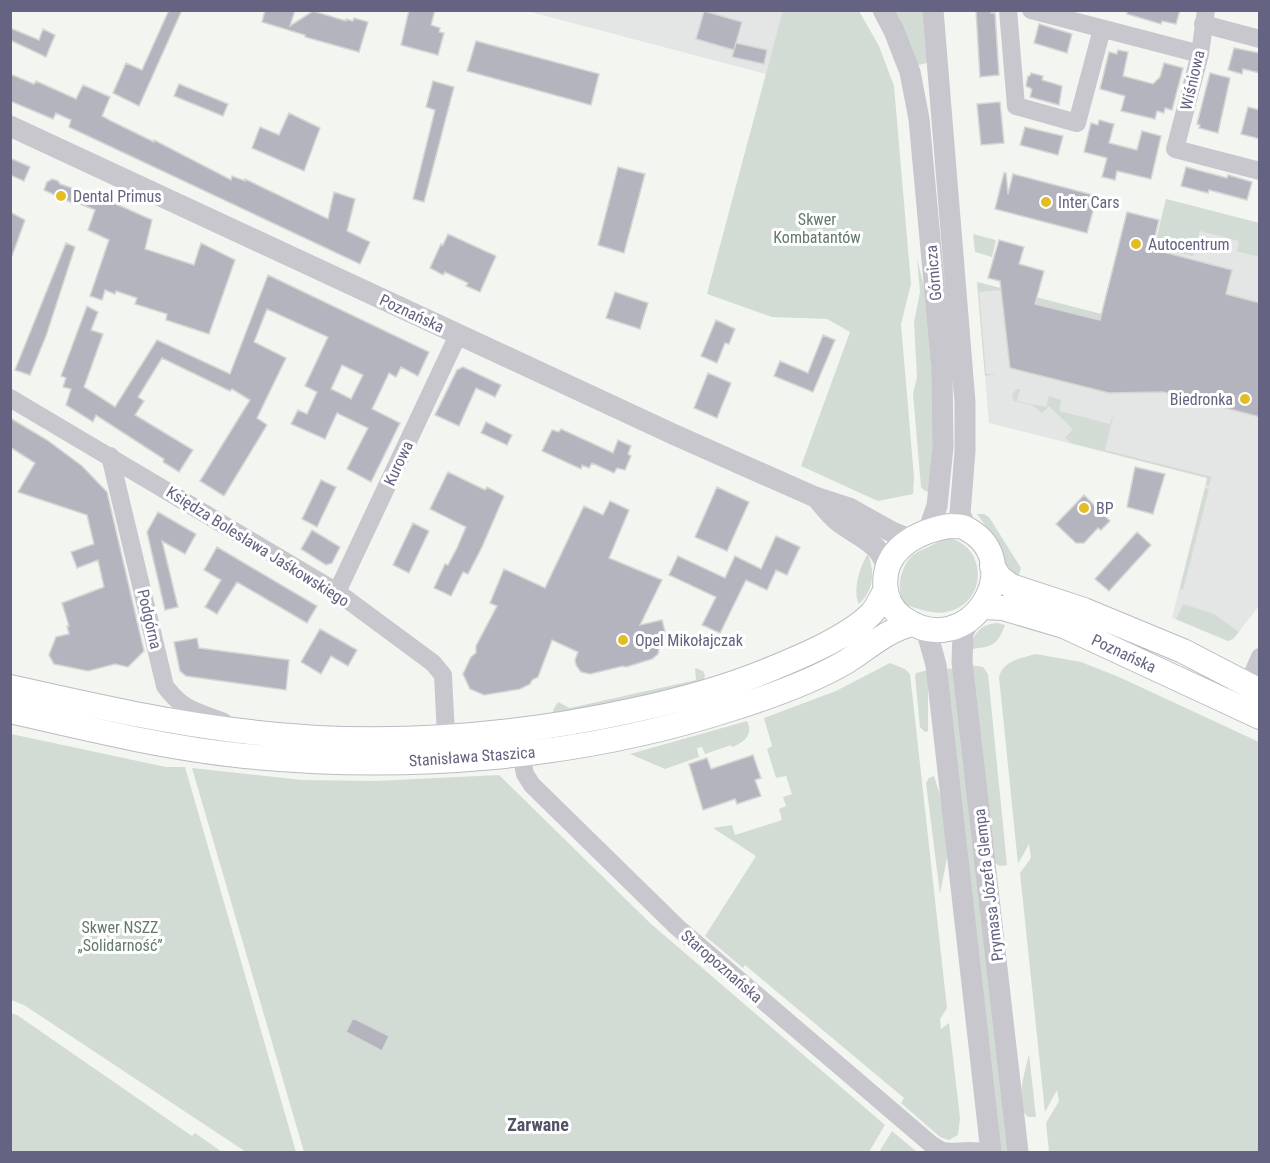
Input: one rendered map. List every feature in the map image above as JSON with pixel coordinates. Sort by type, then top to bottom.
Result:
[{"type":"main road","points":[[941,527],[966,527],[984,544],[989,554],[993,583],[990,595],[976,613],[956,628],[940,631],[919,626],[900,616],[891,605],[886,581],[891,560],[900,548],[915,538],[941,527]]},
{"type":"main road","name":"Poznańska","points":[[992,566],[1000,578],[1011,586],[1084,610],[1183,651],[1254,688]]},
{"type":"main road","name":"Stanisława Staszica","points":[[10,687],[171,721],[251,732],[382,738],[446,736],[529,729],[583,721],[716,690],[796,658],[829,643],[872,614],[886,581]]},
{"type":"main road","name":"Poznańska","points":[[976,613],[1003,608],[1064,626],[1260,717]]},
{"type":"main road","name":"Stanisława Staszica","points":[[10,711],[183,747],[245,756],[342,762],[439,760],[521,754],[571,748],[635,735],[752,702],[809,680],[844,663],[887,633],[919,626]]},
{"type":"street","name":"Górnicza","points":[[883,10],[894,31],[909,72],[919,118],[942,369],[943,447],[937,506],[930,526],[915,538]]},
{"type":"street","name":"Górnicza","points":[[933,10],[965,402],[960,514],[966,527]]},
{"type":"street","points":[[1008,10],[1016,106],[1077,123],[1102,29]]},
{"type":"street","points":[[1031,10],[1200,54]]},
{"type":"street","points":[[1205,17],[1260,39]]},
{"type":"street","name":"Wiśniowa","points":[[1205,17],[1200,54],[1175,149],[1260,171]]},
{"type":"street","name":"Poznańska","points":[[10,126],[709,451],[815,497],[849,508],[892,532],[915,538]]},
{"type":"street","name":"Kurowa","points":[[337,592],[458,335]]},
{"type":"street","name":"Księdza Bolesława Jaśkowskiego","points":[[10,398],[337,592],[433,663],[443,675],[446,736]]},
{"type":"street","name":"Podgórna","points":[[110,456],[165,686],[186,708],[251,732]]},
{"type":"street","name":"Poznańska","points":[[815,497],[837,521],[878,549],[885,559],[886,581]]},
{"type":"street","name":"Prymasa Józefa Glempa","points":[[976,613],[963,633],[962,662],[1018,1152]]},
{"type":"street","name":"Prymasa Józefa Glempa","points":[[919,626],[936,665],[989,1152]]},
{"type":"street","points":[[1222,699],[1254,688],[1260,657]]},
{"type":"street","name":"Staropoznańska","points":[[521,754],[525,774],[532,785],[677,927],[932,1144],[951,1152],[970,1150],[989,1152]]},
{"type":"shaded area","points":[[527,11],[783,11],[766,74]]},
{"type":"shaded area","points":[[1166,199],[1259,223],[1259,606],[1233,639],[1228,641],[1172,618],[1207,478],[989,423],[977,282],[1136,323]]},
{"type":"green space","name":"Skwer Kombatantów","points":[[783,10],[859,11],[879,46],[894,86],[911,284],[901,324],[914,477],[913,494],[878,501],[801,466],[850,332],[827,319],[772,317],[707,294]]},
{"type":"green space","points":[[891,11],[925,11],[930,62],[915,66]]},
{"type":"green space","points":[[1166,199],[1259,223],[1259,257],[1237,251],[1239,241],[1200,231],[1193,256],[1159,248],[1137,335],[1130,327],[1006,296],[1001,290],[979,292],[986,374],[997,374],[985,376],[977,282],[1136,323]]},
{"type":"green space","points":[[973,234],[996,240],[992,257],[975,252]]},
{"type":"green space","points":[[917,259],[927,298],[935,415],[930,492],[921,487],[913,394],[917,377],[914,322],[920,292]]},
{"type":"green space","points":[[1020,389],[1017,401],[1046,407],[1049,396],[1061,400],[1059,411],[1110,424],[1114,413],[1105,450],[1212,477],[1209,486],[1206,485],[1207,478],[1071,443],[1065,438],[1073,429],[1049,406],[1042,413],[1032,405],[1014,401],[1012,394]]},
{"type":"green space","points":[[1205,488],[1209,489],[1183,590],[1180,588]]},
{"type":"green space","points":[[977,514],[989,517],[1021,568],[1018,578],[1006,565],[1000,546]]},
{"type":"green space","points":[[942,538],[957,541],[968,548],[975,559],[978,572],[971,597],[961,607],[941,613],[905,605],[900,593],[900,579],[905,565],[913,555]]},
{"type":"green space","points":[[868,554],[872,568],[872,581],[868,593],[859,604],[856,593],[858,579],[862,564]]},
{"type":"green space","points":[[1183,604],[1214,614],[1239,632],[1228,641],[1176,619]]},
{"type":"green space","points":[[998,623],[1005,625],[993,644],[970,649],[982,627]]},
{"type":"green space","points":[[1036,654],[1081,662],[1119,677],[1259,742],[1259,1152],[1049,1152],[1046,1123],[1059,1101],[1057,1090],[1045,1112],[1020,873],[1031,858],[1029,844],[1018,864],[999,677],[1004,667]]},
{"type":"green space","points":[[890,663],[905,669],[910,674],[947,1008],[940,1019],[941,1029],[949,1023],[960,1118],[958,1135],[949,1140],[940,1137],[901,1103],[904,1098],[745,965],[743,968],[705,936],[756,856],[713,828],[732,825],[735,835],[782,820],[779,809],[786,806],[783,797],[792,794],[786,776],[776,778],[767,749],[772,746],[764,718],[836,691]]},
{"type":"green space","points":[[971,665],[983,667],[988,674],[1007,865],[999,866],[994,862]]},
{"type":"green space","points":[[695,668],[703,671],[705,675],[703,684],[651,698],[553,714],[558,702],[570,708],[696,680]]},
{"type":"green space","points":[[956,668],[1010,1152],[999,1152],[945,669]]},
{"type":"green space","points":[[928,670],[928,731],[925,732],[920,727],[915,676],[916,673]]},
{"type":"green space","points":[[747,721],[748,734],[740,743],[705,754],[702,747],[697,748],[699,757],[665,769],[630,754]]},
{"type":"green space","name":"Skwer NSZZ „Solidarność”","points":[[11,734],[166,767],[185,767],[296,1152],[246,1152],[24,1005],[11,1000]]},
{"type":"green space","points":[[192,768],[302,780],[375,781],[499,775],[650,923],[885,1125],[869,1152],[304,1152]]},
{"type":"green space","points":[[934,776],[941,798],[948,853],[940,894],[926,783]]},
{"type":"green space","points":[[10,1013],[17,1015],[192,1136],[195,1133],[222,1152],[11,1152]]},
{"type":"green space","points":[[1029,1054],[1036,1117],[1029,1117],[1021,1106]]},
{"type":"green space","points":[[892,1131],[917,1152],[879,1152]]},
{"type":"building","points":[[169,10],[182,10],[139,106],[113,93],[126,63],[142,70]]},
{"type":"building","points":[[265,10],[295,10],[290,26],[313,11],[346,21],[346,19],[353,21],[354,18],[368,22],[359,52],[262,22]]},
{"type":"building","points":[[409,10],[435,10],[431,25],[440,28],[439,32],[444,33],[438,55],[401,45]]},
{"type":"building","points":[[976,10],[991,10],[991,13],[995,13],[999,75],[980,77]]},
{"type":"building","points":[[1127,10],[1180,10],[1176,24],[1162,21],[1161,24],[1127,14]]},
{"type":"building","points":[[704,11],[742,22],[734,50],[696,39]]},
{"type":"building","points":[[1039,24],[1072,34],[1067,53],[1034,43]]},
{"type":"building","points":[[10,28],[39,40],[43,29],[55,35],[46,57],[10,40]]},
{"type":"building","points":[[476,41],[599,74],[591,105],[467,71]]},
{"type":"building","points":[[736,43],[767,50],[764,64],[732,57]]},
{"type":"building","points":[[1234,48],[1260,53],[1260,73],[1243,69],[1242,74],[1228,70]]},
{"type":"building","points":[[1118,50],[1128,52],[1123,76],[1153,84],[1160,77],[1164,63],[1183,68],[1172,110],[1165,108],[1164,113],[1157,111],[1155,119],[1121,111],[1125,96],[1100,89],[1109,52],[1117,54]]},
{"type":"building","points":[[1031,73],[1043,76],[1042,80],[1062,86],[1059,105],[1030,97],[1032,89],[1026,86]]},
{"type":"building","points":[[1210,73],[1230,78],[1218,133],[1199,128],[1200,125],[1197,124]]},
{"type":"building","points":[[10,74],[34,84],[36,81],[76,99],[83,85],[110,97],[102,116],[231,180],[232,176],[245,181],[245,179],[328,219],[334,192],[355,199],[347,231],[370,242],[360,264],[69,127],[71,120],[56,113],[53,119],[10,101]]},
{"type":"building","points":[[433,81],[454,87],[424,202],[413,199],[435,110],[426,107]]},
{"type":"building","points":[[179,84],[228,104],[223,116],[174,96]]},
{"type":"building","points":[[1000,102],[1004,143],[981,145],[977,104]]},
{"type":"building","points":[[1248,107],[1260,110],[1260,139],[1241,134]]},
{"type":"building","points":[[289,113],[320,128],[304,171],[252,148],[260,127],[279,135]]},
{"type":"building","points":[[1099,120],[1114,124],[1109,143],[1137,150],[1142,131],[1161,136],[1151,179],[1117,171],[1115,180],[1102,177],[1107,158],[1084,152],[1091,123],[1098,125]]},
{"type":"building","points":[[1025,127],[1063,136],[1058,155],[1020,145]]},
{"type":"building","points":[[10,158],[30,167],[24,181],[10,175]]},
{"type":"building","points":[[618,167],[645,174],[624,253],[598,245]]},
{"type":"building","points":[[1186,167],[1252,182],[1247,200],[1209,190],[1208,193],[1181,186]]},
{"type":"building","name":"Inter Cars","points":[[1004,173],[1006,173],[1008,194],[1013,174],[1097,196],[1087,233],[995,209]]},
{"type":"building","points":[[52,179],[152,220],[145,249],[194,265],[201,243],[235,260],[209,334],[166,320],[167,314],[135,304],[137,298],[116,291],[115,294],[105,290],[102,300],[90,296],[109,240],[88,230],[95,210],[73,201],[72,203],[44,190],[47,182]]},
{"type":"building","points":[[10,212],[25,220],[12,256],[10,256]]},
{"type":"building","points":[[1127,212],[1159,220],[1152,249],[1232,270],[1226,294],[1260,303],[1260,417],[1163,392],[1109,393],[1010,368],[1000,281],[988,278],[999,240],[1024,247],[1019,264],[1044,271],[1035,304],[1100,320]]},
{"type":"building","points":[[448,234],[496,256],[480,292],[466,286],[468,283],[430,268]]},
{"type":"building","points":[[66,243],[75,247],[46,336],[30,375],[15,370]]},
{"type":"building","points":[[268,275],[429,352],[418,376],[401,367],[396,377],[389,373],[372,409],[400,423],[371,482],[347,469],[368,428],[337,413],[325,439],[291,424],[298,410],[307,414],[317,392],[305,386],[328,337],[267,309],[254,342],[286,358],[257,418],[267,425],[224,496],[200,481],[250,400],[232,389],[230,391],[162,358],[138,397],[144,401],[135,415],[193,450],[179,472],[163,462],[164,459],[96,415],[93,422],[66,405],[71,389],[63,387],[66,378],[61,376],[87,306],[98,312],[91,330],[103,334],[84,387],[115,407],[157,340],[230,374]],"holes":[[[342,365],[363,375],[351,399],[331,389]]]},
{"type":"building","points":[[615,292],[648,303],[640,329],[606,318]]},
{"type":"building","points":[[716,320],[735,329],[729,344],[725,343],[717,363],[701,356]]},
{"type":"building","points":[[823,335],[835,340],[813,392],[774,376],[780,361],[808,373]]},
{"type":"building","points":[[463,367],[501,385],[495,397],[476,388],[459,426],[435,415],[457,370]]},
{"type":"building","points":[[708,373],[731,383],[717,418],[694,408]]},
{"type":"building","points":[[10,418],[47,440],[82,466],[107,492],[144,651],[128,667],[115,664],[88,671],[54,664],[49,655],[56,637],[69,634],[62,603],[104,587],[98,560],[77,568],[71,552],[94,544],[87,515],[18,492],[35,463],[10,447]]},
{"type":"building","points":[[486,422],[512,435],[507,445],[481,433]]},
{"type":"building","points":[[561,429],[613,453],[618,440],[631,446],[628,454],[631,456],[625,470],[617,468],[614,473],[592,463],[589,468],[582,465],[581,469],[542,451],[552,430],[559,432]]},
{"type":"building","points":[[1135,467],[1165,474],[1153,514],[1127,507]]},
{"type":"building","points":[[448,472],[485,490],[487,487],[504,496],[468,574],[463,572],[451,596],[434,588],[466,527],[430,509]]},
{"type":"building","points":[[321,480],[336,487],[317,527],[302,519]]},
{"type":"building","points":[[717,487],[749,502],[727,551],[695,537]]},
{"type":"building","name":"BP","points":[[1084,495],[1110,521],[1101,530],[1098,528],[1084,543],[1076,543],[1056,524]]},
{"type":"building","points":[[610,501],[629,510],[609,558],[662,580],[640,625],[662,620],[667,639],[660,641],[658,654],[652,659],[626,667],[590,674],[581,672],[576,665],[578,652],[552,640],[538,677],[530,684],[520,689],[484,695],[470,689],[463,674],[471,657],[476,653],[476,646],[497,606],[490,603],[504,569],[545,588],[584,506],[603,515]]},
{"type":"building","points":[[158,512],[196,534],[185,554],[162,541],[178,607],[165,610],[147,532]]},
{"type":"building","points":[[413,523],[429,531],[409,573],[393,565]]},
{"type":"building","points":[[312,530],[340,547],[332,563],[326,565],[301,549]]},
{"type":"building","name":"BP","points":[[1137,532],[1151,545],[1109,591],[1095,579]]},
{"type":"building","points":[[776,536],[800,547],[787,575],[776,570],[767,590],[746,580],[720,633],[702,625],[716,597],[669,575],[678,556],[725,578],[735,556],[761,569]]},
{"type":"building","points":[[217,547],[317,606],[307,623],[237,582],[217,614],[205,607],[221,580],[204,570]]},
{"type":"building","points":[[320,629],[357,650],[348,666],[331,656],[321,674],[301,662]]},
{"type":"building","points":[[197,638],[199,648],[289,660],[286,690],[186,676],[180,671],[174,642]]},
{"type":"building","points":[[753,755],[761,778],[755,780],[761,796],[737,804],[735,799],[703,810],[689,764],[707,758],[711,769]]},
{"type":"building","points":[[353,1018],[389,1036],[382,1051],[346,1032]]},
{"type":"place","name":"Dental Primus","points":[[61,196]]},
{"type":"place","name":"Inter Cars","points":[[1046,202]]},
{"type":"place","name":"Autocentrum","points":[[1136,244]]},
{"type":"place","name":"Biedronka","points":[[1245,399]]},
{"type":"place","name":"BP","points":[[1084,508]]},
{"type":"place","name":"Opel Mikołajczak","points":[[623,640]]},
{"type":"district","name":"Zarwane","points":[[538,1125]]}]
